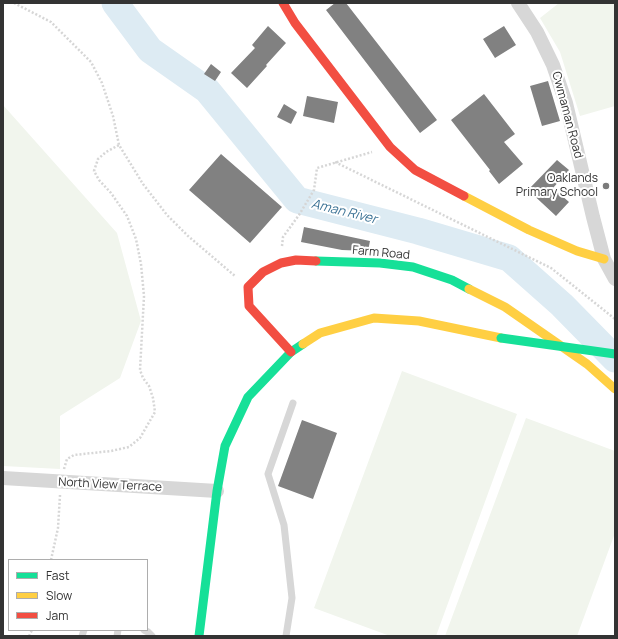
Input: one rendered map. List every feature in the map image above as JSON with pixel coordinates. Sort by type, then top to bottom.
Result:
[{"type":"street","points":[[283,3],[295,23],[390,147],[415,170],[529,230],[577,251],[604,259]]},
{"type":"street","name":"Cwmaman Road","points":[[518,3],[537,32],[554,65],[566,103],[604,259],[615,279]]},
{"type":"street","name":"Farm Road","points":[[248,287],[263,272],[281,263],[296,260],[380,263],[413,267],[452,280],[505,307],[587,364],[615,389]]},
{"type":"street","points":[[248,287],[249,306],[291,352]]},
{"type":"street","points":[[203,635],[217,491],[225,446],[248,397],[291,352],[320,333],[374,318],[419,320],[501,338],[615,354]]},
{"type":"street","name":"North View Terrace","points":[[3,478],[217,491]]},
{"type":"lane","points":[[286,636],[292,598],[284,525],[268,474],[293,403]]},
{"type":"path","points":[[14,3],[51,22],[91,62],[102,83],[113,116],[119,145],[143,184],[167,215],[188,236],[248,287]]},
{"type":"path","points":[[51,559],[58,528],[61,482],[67,459],[74,455],[111,452],[129,447],[140,438],[155,412],[149,386],[143,378],[140,370],[144,296],[141,264],[136,239],[127,216],[111,193],[99,180],[94,171],[98,159],[106,152],[119,145]]},
{"type":"path","points":[[281,263],[283,237],[299,215],[314,190],[317,168],[390,147]]},
{"type":"path","points":[[335,162],[551,268],[615,319]]},
{"type":"shaded area","points":[[559,3],[615,3],[615,106],[580,116],[560,52],[540,18]]},
{"type":"shaded area","points":[[3,105],[117,233],[141,321],[120,378],[60,416],[60,469],[3,466]]},
{"type":"shaded area","points":[[402,371],[517,414],[436,636],[390,636],[314,608]]},
{"type":"shaded area","points":[[526,418],[615,451],[615,533],[577,636],[445,636]]},
{"type":"building","points":[[335,3],[346,3],[437,120],[420,133],[326,10]]},
{"type":"building","points":[[268,26],[286,43],[247,88],[231,73],[255,48],[252,45]]},
{"type":"building","points":[[504,26],[516,45],[495,58],[483,39]]},
{"type":"building","points":[[211,64],[221,72],[215,81],[204,74]]},
{"type":"building","points":[[548,81],[560,121],[542,126],[530,86]]},
{"type":"building","points":[[484,94],[515,134],[504,142],[523,164],[499,184],[451,120]]},
{"type":"building","points":[[307,96],[338,102],[334,123],[303,116]]},
{"type":"building","points":[[284,104],[297,112],[291,124],[277,117]]},
{"type":"building","points":[[221,154],[282,207],[250,243],[189,190]]},
{"type":"building","points":[[557,160],[569,170],[553,188],[569,202],[556,216],[528,190]]},
{"type":"building","points":[[304,227],[370,241],[368,251],[342,250],[301,242]]},
{"type":"building","points":[[302,420],[337,433],[313,499],[278,486]]},
{"type":"waterway","name":"Aman River","points":[[115,3],[150,50],[207,90],[297,200],[418,231],[509,258],[562,305],[615,359]]},
{"type":"traffic: fast","points":[[316,261],[380,263],[413,267],[452,280],[469,289]]},
{"type":"traffic: fast","points":[[501,338],[615,354]]},
{"type":"traffic: fast","points":[[199,636],[217,491],[225,446],[248,397],[291,352],[303,344]]},
{"type":"traffic: slow","points":[[464,196],[529,230],[577,251],[604,259]]},
{"type":"traffic: slow","points":[[469,289],[505,307],[587,364],[615,389]]},
{"type":"traffic: slow","points":[[303,344],[320,333],[374,318],[419,321],[501,338]]},
{"type":"traffic: jam","points":[[283,3],[295,23],[390,147],[415,170],[464,196]]},
{"type":"traffic: jam","points":[[291,352],[249,306],[248,287],[263,272],[281,263],[296,260],[316,261]]},
{"type":"place","name":"Oaklands Primary School","points":[[606,186]]}]
